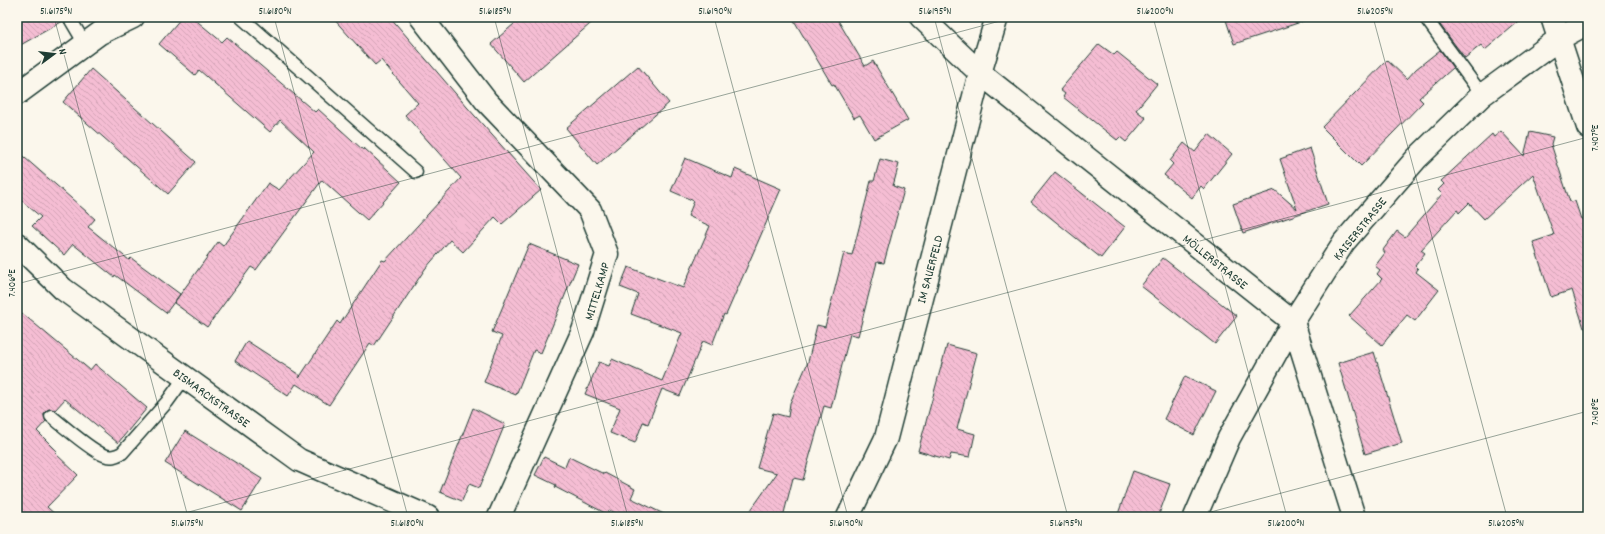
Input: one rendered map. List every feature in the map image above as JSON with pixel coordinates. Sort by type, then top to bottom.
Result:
[{"type":"street","points":[[17,94],[100,33],[133,17]]},
{"type":"street","name":"MITTELKAMP","points":[[421,17],[486,101],[590,210],[607,254],[583,331],[499,517]]},
{"type":"street","name":"MÖLLERSTRASSE","points":[[921,17],[980,73],[1293,322]]},
{"type":"street","name":"IM SAUERFELD","points":[[848,517],[886,438],[980,73],[997,17]]},
{"type":"street","points":[[1552,17],[1588,127]]},
{"type":"street","name":"KAISERSTRASSE","points":[[1195,517],[1229,438],[1293,322],[1344,242],[1417,158],[1482,95],[1560,38],[1588,23]]},
{"type":"street","name":"BISMARCKSTRASSE","points":[[17,244],[63,288],[299,460],[428,517]]},
{"type":"street","points":[[1293,322],[1354,517]]},
{"type":"lane","points":[[69,17],[85,44]]},
{"type":"lane","points":[[240,17],[416,172]]},
{"type":"lane","points":[[1425,17],[1482,95]]},
{"type":"lane","points":[[51,416],[99,453],[111,457],[117,456],[122,453],[167,402],[185,377]]},
{"type":"building","points":[[17,17],[62,17],[63,21],[17,47]]},
{"type":"building","points":[[182,17],[192,17],[222,42],[227,37],[315,112],[318,109],[401,182],[367,220],[322,180],[256,270],[251,267],[207,327],[174,303],[218,242],[223,246],[268,183],[279,190],[314,152],[280,120],[270,132],[199,70],[195,75],[159,44]]},
{"type":"building","points":[[332,17],[390,17],[541,190],[502,224],[495,217],[463,252],[450,240],[425,269],[374,346],[370,343],[329,405],[296,384],[288,396],[235,361],[247,341],[301,376],[337,321],[340,324],[382,260],[385,261],[461,178],[405,115],[418,103],[381,60],[375,65]]},
{"type":"building","points":[[522,17],[598,17],[524,82],[491,44]]},
{"type":"building","points":[[792,17],[836,17],[865,66],[873,61],[908,120],[874,139],[860,115],[854,118],[834,84],[832,85]]},
{"type":"building","points":[[1225,17],[1303,17],[1304,21],[1234,44]]},
{"type":"building","points":[[1434,17],[1524,17],[1485,50],[1481,45],[1465,58]]},
{"type":"building","points":[[1099,44],[1114,55],[1117,52],[1157,84],[1136,110],[1146,118],[1126,142],[1120,137],[1117,140],[1063,97],[1065,94],[1060,90]]},
{"type":"building","points":[[1440,50],[1453,68],[1419,98],[1423,102],[1361,166],[1322,127],[1387,60],[1407,79],[1416,69]]},
{"type":"building","points":[[638,66],[669,103],[597,165],[566,128]]},
{"type":"building","points":[[91,69],[196,162],[168,194],[63,102]]},
{"type":"building","points":[[1501,131],[1524,156],[1530,132],[1553,137],[1551,144],[1570,202],[1575,201],[1581,219],[1588,218],[1588,327],[1584,328],[1572,290],[1551,297],[1533,242],[1554,235],[1533,174],[1484,219],[1469,203],[1459,213],[1457,210],[1421,250],[1425,253],[1415,266],[1418,269],[1416,272],[1439,290],[1415,321],[1407,315],[1382,345],[1349,316],[1382,279],[1377,274],[1380,270],[1375,266],[1385,253],[1383,250],[1397,231],[1405,237],[1442,194],[1438,190],[1444,184],[1441,181],[1492,134],[1494,137]]},
{"type":"building","points":[[1209,134],[1232,154],[1204,189],[1201,186],[1192,198],[1164,175],[1173,164],[1170,161],[1184,143],[1195,152]]},
{"type":"building","points":[[1310,148],[1328,204],[1243,233],[1233,204],[1275,190],[1297,209],[1280,159]]},
{"type":"building","points":[[17,151],[95,219],[88,227],[129,260],[131,258],[180,294],[166,313],[115,275],[114,277],[73,244],[64,255],[32,226],[41,217],[17,197]]},
{"type":"building","points":[[685,158],[732,178],[735,169],[781,189],[726,315],[724,314],[712,345],[703,341],[680,396],[662,389],[648,424],[643,422],[635,443],[610,433],[620,408],[585,394],[599,362],[609,366],[612,359],[662,381],[682,333],[631,314],[638,294],[620,287],[628,267],[683,288],[710,226],[688,216],[694,201],[671,191]]},
{"type":"building","points":[[880,159],[899,164],[893,186],[904,190],[884,263],[877,262],[858,336],[850,334],[831,408],[824,406],[803,480],[793,478],[783,517],[746,517],[777,473],[757,468],[773,413],[788,417],[790,403],[808,362],[817,325],[825,327],[844,253],[852,255],[871,181],[874,181]]},
{"type":"building","points":[[1055,172],[1125,227],[1101,258],[1031,202]]},
{"type":"building","points":[[529,244],[578,264],[541,353],[534,350],[516,395],[484,382],[502,336],[492,332]]},
{"type":"building","points":[[1163,258],[1237,316],[1215,344],[1141,286]]},
{"type":"building","points":[[17,309],[90,370],[95,364],[147,408],[118,443],[65,399],[55,410],[49,409],[45,412],[44,415],[46,421],[37,431],[57,451],[55,453],[78,475],[47,507],[58,517],[17,517]]},
{"type":"building","points":[[947,345],[977,353],[957,429],[975,434],[970,457],[951,454],[949,460],[918,451]]},
{"type":"building","points":[[1374,352],[1402,443],[1365,454],[1338,363]]},
{"type":"building","points":[[1185,376],[1216,391],[1194,435],[1164,419]]},
{"type":"building","points":[[473,408],[505,424],[479,488],[469,484],[462,501],[440,492]]},
{"type":"building","points":[[185,431],[262,479],[242,511],[165,463]]},
{"type":"building","points":[[544,457],[565,467],[569,457],[604,474],[605,473],[635,489],[631,498],[670,517],[624,517],[609,510],[607,514],[555,487],[556,485],[535,475]]},
{"type":"building","points":[[1133,471],[1170,484],[1158,517],[1117,517]]}]
